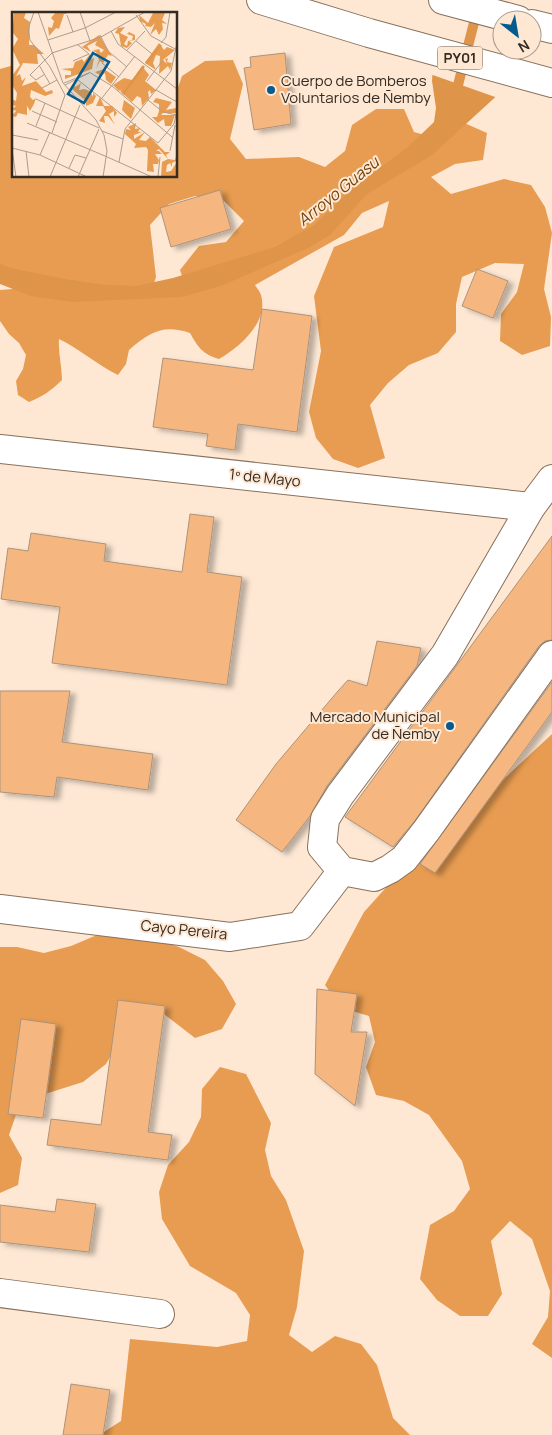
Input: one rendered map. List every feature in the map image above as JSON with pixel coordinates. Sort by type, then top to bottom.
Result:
[{"type":"main road","name":"PY01","points":[[261,0],[369,33],[552,82]]},
{"type":"main road","points":[[443,0],[492,13]]},
{"type":"main road","name":"1º de Mayo","points":[[0,449],[531,507]]},
{"type":"main road","points":[[552,479],[531,507],[446,655],[340,795],[325,819],[322,847],[342,871],[374,876],[390,869],[404,859],[552,655]]},
{"type":"main road","name":"Cayo Pereira","points":[[0,909],[230,936],[300,926],[342,871]]},
{"type":"main road","points":[[0,1293],[160,1314]]},
{"type":"shaded area","points":[[233,60],[243,84],[230,139],[246,159],[299,157],[325,167],[345,151],[352,125],[376,109],[404,109],[414,132],[439,139],[462,122],[487,133],[483,160],[455,164],[431,177],[451,194],[504,179],[531,185],[545,207],[552,233],[544,289],[551,317],[550,346],[522,355],[500,341],[501,314],[517,292],[524,264],[495,263],[462,277],[456,304],[456,332],[438,353],[409,365],[388,383],[370,405],[385,458],[358,468],[333,459],[316,438],[309,412],[321,351],[314,296],[334,247],[383,227],[389,201],[362,213],[344,235],[255,285],[261,295],[261,315],[243,341],[219,359],[208,355],[201,349],[190,333],[172,329],[157,331],[144,338],[129,350],[126,364],[118,375],[59,339],[62,380],[47,393],[29,402],[18,395],[16,381],[23,369],[26,355],[19,343],[9,334],[0,321],[0,290],[13,289],[0,277],[0,69],[12,66],[12,178],[178,178],[178,87],[182,76],[205,61]],"holes":[[[195,196],[224,201],[244,221],[226,242],[199,246],[180,270],[186,288],[150,296],[156,277],[150,225],[169,204]]]},
{"type":"shaded area","points":[[433,66],[502,91],[432,155],[367,194],[330,235],[308,248],[221,286],[181,297],[72,302],[31,296],[0,284],[0,264],[65,279],[105,285],[136,286],[173,278],[275,247],[314,225],[354,187],[408,147],[434,122],[436,108],[432,81]]},
{"type":"shaded area","points":[[552,734],[552,1358],[532,1344],[548,1317],[550,1291],[532,1239],[510,1221],[491,1241],[502,1294],[488,1316],[460,1316],[437,1300],[420,1279],[430,1225],[454,1211],[470,1189],[462,1161],[429,1115],[404,1101],[376,1095],[366,1067],[375,1042],[369,1016],[342,1008],[325,985],[364,912],[410,861],[441,820],[466,826],[478,803]]},
{"type":"shaded area","points":[[97,935],[155,938],[179,947],[205,960],[223,981],[236,1004],[222,1029],[195,1038],[151,1004],[123,1012],[120,1040],[106,1064],[83,1082],[45,1094],[18,1109],[9,1135],[22,1158],[18,1185],[0,1193],[0,947],[17,947],[44,953],[71,946]]},
{"type":"shaded area","points":[[220,1067],[246,1074],[271,1123],[265,1150],[271,1176],[286,1200],[304,1251],[297,1307],[289,1335],[312,1352],[335,1336],[361,1344],[377,1365],[393,1418],[410,1435],[99,1435],[121,1421],[130,1339],[217,1347],[247,1341],[250,1315],[236,1293],[190,1266],[162,1219],[159,1192],[168,1165],[189,1142],[201,1117],[202,1089]]},
{"type":"pier","points":[[432,64],[503,89],[504,92],[498,98],[430,74]]},
{"type":"building","name":"Cuerpo de Bomberos Voluntarios de Ñemby","points":[[285,53],[291,124],[254,130],[244,68],[251,67],[250,57]]},
{"type":"building","points":[[220,190],[231,229],[171,247],[160,208]]},
{"type":"building","points":[[477,269],[508,281],[493,318],[462,306]]},
{"type":"building","points":[[262,309],[312,316],[297,432],[238,424],[235,450],[206,446],[208,434],[153,427],[163,358],[253,370]]},
{"type":"building","points":[[190,514],[214,517],[207,572],[242,577],[227,685],[52,663],[60,607],[1,599],[8,548],[28,551],[31,533],[106,544],[104,561],[182,572]]},
{"type":"building","name":"Mercado Municipal de Ñemby","points":[[552,536],[552,640],[545,641],[539,646],[414,822],[393,847],[345,817]]},
{"type":"building","points":[[377,641],[421,648],[417,666],[327,786],[310,816],[282,852],[236,820],[276,764],[348,680],[367,686]]},
{"type":"building","points":[[552,682],[552,712],[435,873],[420,864]]},
{"type":"building","points":[[0,691],[70,691],[62,742],[153,754],[148,790],[57,777],[54,797],[0,792]]},
{"type":"building","points":[[317,989],[357,994],[351,1032],[367,1032],[355,1106],[315,1074]]},
{"type":"building","points":[[118,1000],[165,1006],[148,1132],[172,1135],[168,1160],[47,1145],[51,1119],[101,1125]]},
{"type":"building","points":[[21,1019],[56,1024],[43,1118],[8,1114]]},
{"type":"building","points":[[57,1199],[96,1204],[89,1252],[0,1242],[0,1205],[55,1212]]},
{"type":"building","points":[[71,1384],[110,1390],[103,1435],[63,1435]]},
{"type":"waterway","name":"Arroyo Guasu","points":[[457,89],[477,11]]},
{"type":"place","name":"Cuerpo de Bomberos Voluntarios de Ñemby","points":[[271,90]]},
{"type":"place","name":"Mercado Municipal de Ñemby","points":[[450,726]]}]
